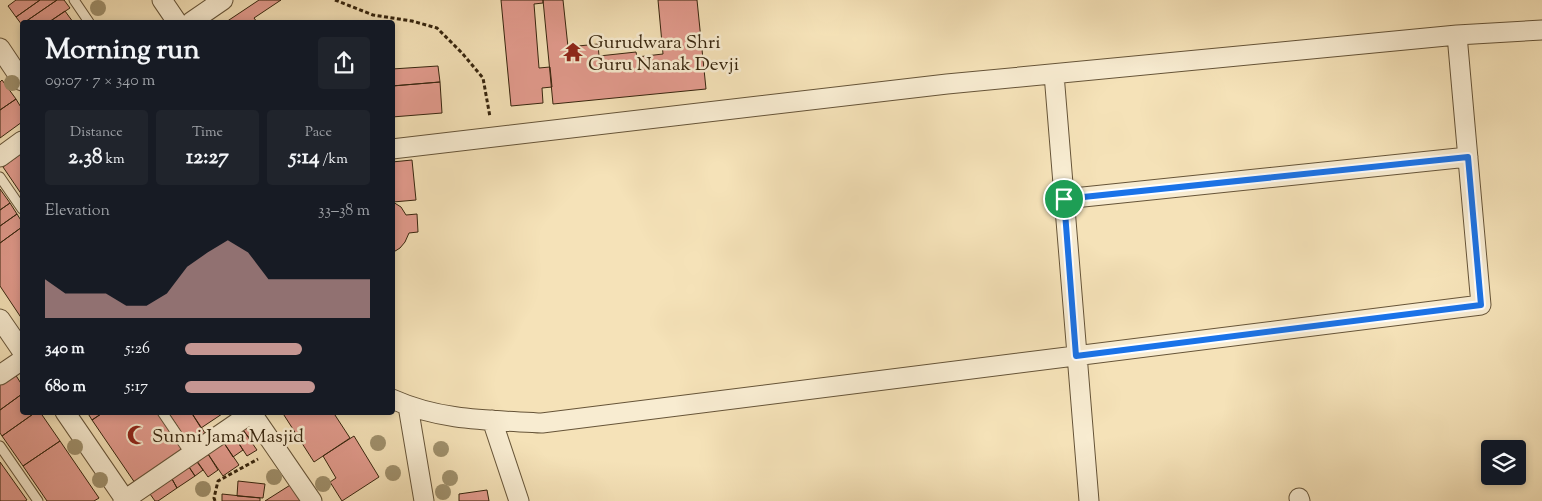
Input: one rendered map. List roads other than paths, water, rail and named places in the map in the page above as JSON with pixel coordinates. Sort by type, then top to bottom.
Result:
[{"type":"street","points":[[162,0],[177,20]]},
{"type":"street","points":[[194,20],[223,0]]},
{"type":"street","points":[[395,149],[947,84],[1458,35],[1542,30]]},
{"type":"street","points":[[424,501],[400,402],[469,420],[542,423],[1481,305],[1458,35]]},
{"type":"street","points":[[0,48],[20,78]]},
{"type":"street","points":[[1054,74],[1089,501]]},
{"type":"street","points":[[0,157],[20,142]]},
{"type":"street","points":[[1064,199],[1468,157]]},
{"type":"street","points":[[0,319],[20,348]]},
{"type":"street","points":[[0,375],[20,361]]},
{"type":"street","points":[[67,415],[125,501],[249,415]]},
{"type":"street","points":[[253,415],[312,501]]},
{"type":"street","points":[[492,420],[519,501]]},
{"type":"lane","points":[[74,0],[88,20]]},
{"type":"lane","points":[[0,176],[20,206]]},
{"type":"lane","points":[[164,415],[191,455]]},
{"type":"lane","points":[[0,446],[38,501]]},
{"type":"place","name":"Gurudwara Shri Guru Nanak Devji","points":[[573,52]]},
{"type":"place","name":"Sunni Jama Masjid","points":[[137,435]]}]
